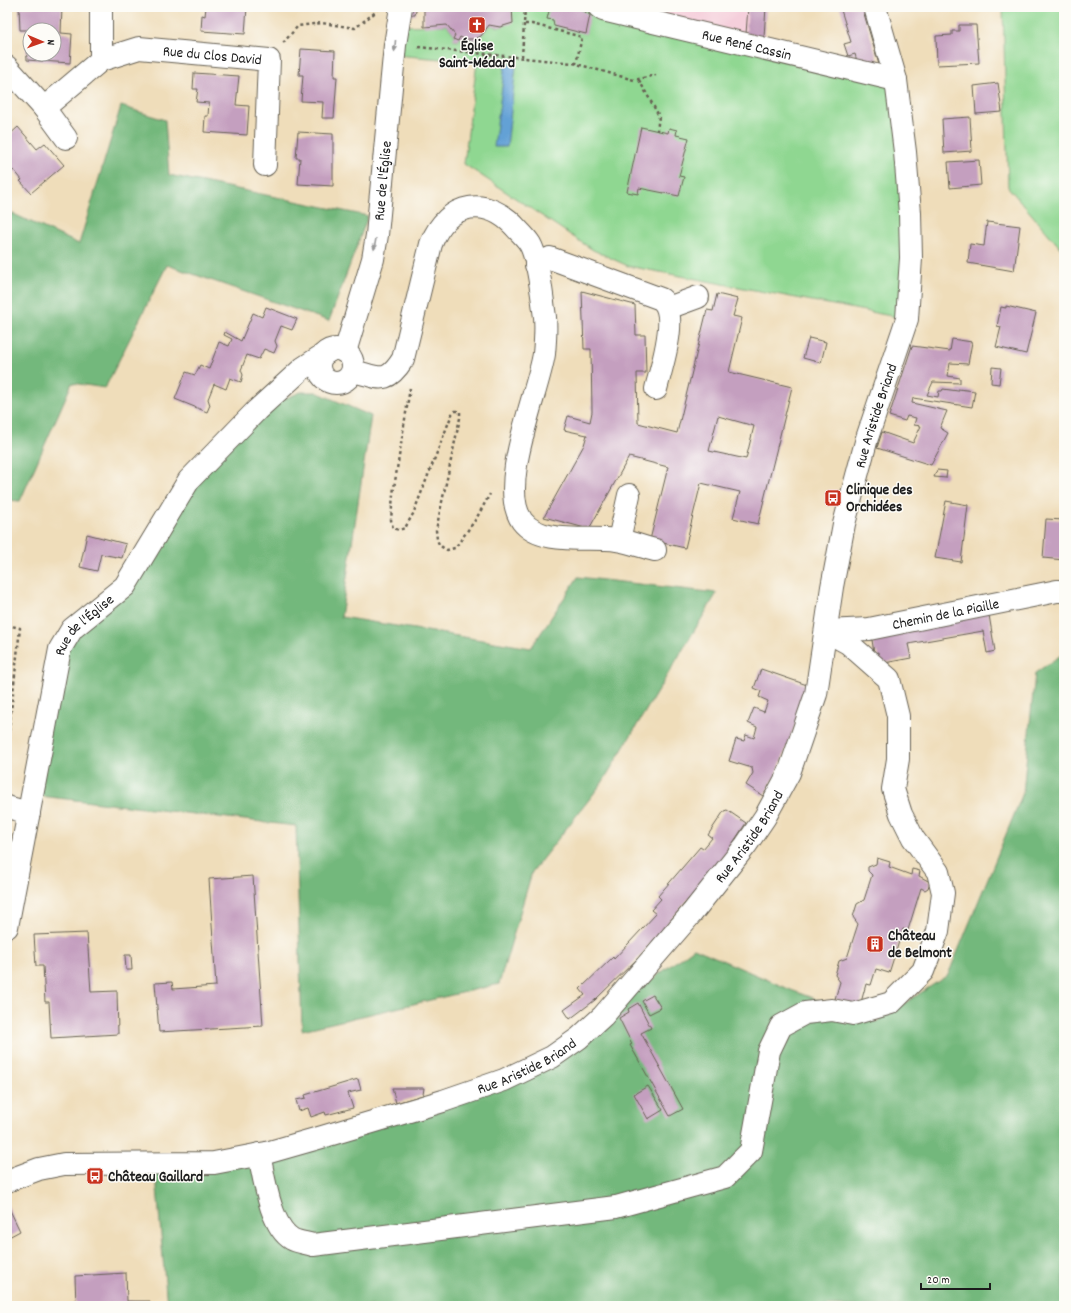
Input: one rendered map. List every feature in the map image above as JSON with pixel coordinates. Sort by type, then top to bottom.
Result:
[{"type":"street","points":[[101,7],[101,60]]},
{"type":"street","name":"Rue René Cassin","points":[[600,7],[603,10],[896,80]]},
{"type":"street","name":"Rue Aristide Briand","points":[[7,1181],[39,1169],[64,1164],[214,1163],[259,1154],[443,1101],[504,1080],[552,1057],[579,1038],[603,1016],[692,912],[746,845],[765,817],[789,773],[804,733],[816,694],[837,556],[850,502],[867,438],[907,319],[911,258],[910,213],[904,146],[896,80],[875,7]]},
{"type":"street","name":"Rue de l'Église","points":[[342,358],[373,259],[377,235],[395,45],[401,8]]},
{"type":"street","name":"Rue du Clos David","points":[[44,108],[101,60],[140,48],[269,60],[265,165]]},
{"type":"street","points":[[7,67],[44,108],[66,138]]},
{"type":"street","points":[[342,358],[380,378],[387,377],[394,372],[403,359],[431,244],[437,230],[447,217],[462,209],[478,207],[494,211],[509,219],[530,244],[539,274],[545,320],[544,354],[518,453],[515,475],[515,503],[522,521],[535,533],[554,537],[619,540],[655,550]]},
{"type":"street","points":[[536,265],[550,258],[661,299],[666,303],[668,308],[668,338],[656,389]]},
{"type":"street","points":[[668,308],[698,297]]},
{"type":"street","points":[[287,385],[304,381],[341,383],[350,376],[342,358]]},
{"type":"street","name":"Rue de l'Église","points":[[330,382],[322,375],[319,365],[321,359],[342,358]]},
{"type":"street","name":"Rue de l'Église","points":[[7,927],[60,649],[72,629],[125,586],[189,480],[257,410],[287,385],[303,368],[342,358]]},
{"type":"street","points":[[619,540],[629,495]]},
{"type":"street","name":"Chemin de la Piaille","points":[[826,631],[869,629],[1057,591],[1064,591]]},
{"type":"street","points":[[259,1154],[268,1192],[278,1224],[292,1239],[313,1245],[616,1207],[725,1177],[751,1150],[769,1051],[781,1026],[805,1013],[832,1010],[853,1014],[891,1003],[923,971],[938,931],[943,893],[938,872],[913,838],[901,814],[893,789],[898,760],[898,716],[889,679],[848,642],[826,631]]},
{"type":"street","points":[[7,807],[29,813]]},
{"type":"path","points":[[522,57],[525,7]]},
{"type":"path","points":[[269,60],[298,26],[322,23],[354,28],[380,9],[401,8]]},
{"type":"path","points":[[524,24],[532,24],[582,37],[576,64]]},
{"type":"path","points":[[395,45],[522,57],[576,64],[634,80],[656,75]]},
{"type":"path","points":[[639,80],[659,116],[657,131]]},
{"type":"path","points":[[398,367],[413,372],[406,403],[393,494],[391,520],[393,528],[398,530],[405,528],[413,514],[452,414],[455,411],[460,412],[460,418],[436,530],[437,542],[441,547],[448,550],[455,548],[476,519],[490,496],[491,490]]},
{"type":"path","points":[[7,625],[20,628],[7,749]]},
{"type":"path","points":[[7,692],[13,693]]},
{"type":"shaded area","points":[[599,7],[748,7],[745,44]]},
{"type":"green space","points":[[512,7],[599,7],[896,80],[907,319],[628,266],[593,250],[464,164],[477,62],[395,55],[398,26],[447,25],[455,35],[454,40],[458,41],[460,37],[464,39],[473,39],[475,43],[478,42],[477,38],[481,36],[489,25],[500,27],[508,24]]},
{"type":"green space","points":[[1003,7],[1064,7],[1064,252],[1008,187]]},
{"type":"green space","points":[[121,106],[165,120],[169,175],[368,216],[329,321],[167,265],[105,388],[72,383],[20,501],[7,500],[7,211],[79,244]]},
{"type":"green space","points":[[301,392],[316,392],[371,416],[341,617],[531,648],[578,577],[717,593],[602,783],[532,872],[499,984],[302,1030],[296,826],[32,795],[60,649],[125,586],[189,480],[257,410]]},
{"type":"green space","points":[[1064,653],[1064,1306],[167,1306],[155,1164],[214,1163],[504,1080],[603,1016],[694,948],[791,990],[876,1022],[948,975],[1023,793],[1035,673]]},
{"type":"water","points":[[505,64],[516,66],[507,147],[494,147]]},
{"type":"building","points":[[19,7],[62,7],[61,22],[22,22],[22,30],[20,30]]},
{"type":"building","points":[[206,7],[247,7],[245,34],[201,31],[202,15],[205,16]]},
{"type":"building","points":[[410,7],[417,7],[415,15],[411,15]]},
{"type":"building","name":"Église Saint-Médard","points":[[424,7],[512,7],[513,23],[500,27],[489,25],[481,36],[477,38],[478,42],[475,43],[473,39],[464,39],[460,37],[458,41],[453,39],[455,35],[447,25],[424,27]]},
{"type":"building","points":[[550,7],[576,7],[590,15],[586,34],[554,26],[553,20],[547,19]]},
{"type":"building","points":[[748,7],[766,7],[764,37],[746,34]]},
{"type":"building","points":[[840,7],[862,7],[880,68],[858,65],[855,54],[848,56],[844,44],[851,42]]},
{"type":"building","points":[[959,25],[976,25],[979,63],[937,65],[936,36],[952,35],[952,31],[959,31]]},
{"type":"building","points":[[62,33],[72,34],[70,63],[56,62],[62,62]]},
{"type":"building","points":[[301,49],[335,51],[334,77],[337,77],[334,118],[322,118],[323,102],[301,101],[303,75],[299,75]]},
{"type":"building","points":[[194,73],[239,76],[236,105],[249,106],[247,135],[204,132],[205,116],[208,116],[209,103],[196,102],[198,89],[193,89]]},
{"type":"building","points":[[998,83],[1002,112],[976,114],[974,86]]},
{"type":"building","points":[[970,117],[972,151],[944,153],[942,119]]},
{"type":"building","points":[[18,127],[37,149],[45,143],[64,165],[31,193],[20,181],[22,180],[14,170],[7,176],[7,137]]},
{"type":"building","points":[[641,127],[668,133],[669,128],[677,130],[676,135],[689,138],[679,176],[684,177],[679,196],[639,188],[638,194],[627,192]]},
{"type":"building","points":[[298,132],[333,134],[333,186],[298,184],[300,158],[296,158]]},
{"type":"building","points":[[979,160],[981,185],[950,188],[948,162]]},
{"type":"building","points":[[987,222],[1020,226],[1014,271],[968,263],[970,244],[984,246]]},
{"type":"building","points":[[582,291],[635,305],[636,335],[645,335],[646,373],[637,373],[638,423],[677,433],[707,310],[713,311],[717,294],[738,299],[733,316],[742,318],[729,372],[792,387],[758,524],[733,518],[740,492],[701,483],[685,548],[650,540],[668,467],[629,457],[589,529],[544,517],[584,445],[587,435],[564,430],[568,416],[590,422],[592,412],[591,349],[584,349]],"holes":[[[718,416],[754,426],[746,459],[709,451]]]},
{"type":"building","points":[[1006,306],[1036,313],[1026,354],[996,347],[1001,327],[997,326],[1001,307],[1006,308]]},
{"type":"building","points":[[266,307],[297,319],[292,330],[281,326],[275,341],[277,346],[274,353],[264,349],[259,359],[247,355],[241,370],[243,375],[241,382],[230,378],[226,389],[214,384],[208,399],[210,405],[207,412],[175,399],[186,372],[195,375],[200,365],[209,369],[219,342],[229,346],[232,339],[224,335],[225,332],[241,341],[253,313],[262,317]]},
{"type":"building","points":[[809,338],[826,342],[821,363],[803,358]]},
{"type":"building","points":[[952,339],[972,342],[968,364],[950,363],[948,376],[960,378],[960,383],[933,382],[927,395],[938,397],[939,391],[942,391],[943,389],[975,391],[972,407],[913,398],[912,403],[947,411],[940,428],[948,433],[931,465],[877,448],[882,432],[913,443],[921,426],[914,425],[916,418],[907,416],[905,421],[889,416],[912,346],[950,351]]},
{"type":"building","points":[[992,367],[1001,368],[999,384],[991,383]]},
{"type":"building","points":[[937,470],[947,471],[946,478],[934,477]]},
{"type":"building","points":[[946,501],[968,505],[961,562],[935,558]]},
{"type":"building","points":[[1046,519],[1064,520],[1064,560],[1043,558]]},
{"type":"building","points":[[87,534],[126,544],[122,558],[101,554],[97,571],[80,567]]},
{"type":"building","points":[[988,609],[995,651],[987,653],[983,631],[908,644],[911,658],[879,664],[878,652],[874,653],[872,640],[865,640],[863,633]]},
{"type":"building","points":[[761,669],[807,685],[804,702],[776,776],[763,796],[746,785],[753,773],[752,768],[729,761],[736,739],[744,741],[746,735],[754,738],[757,727],[748,723],[754,708],[764,712],[768,701],[759,697],[761,691],[754,688]]},
{"type":"building","points":[[727,810],[746,823],[721,861],[639,957],[595,1000],[570,1019],[564,1010],[585,995],[580,989],[613,957],[614,959],[656,914],[651,910],[661,899],[658,896],[700,847],[703,849],[712,838],[708,835],[724,811]]},
{"type":"building","name":"Château de Belmont","points":[[877,858],[890,862],[889,867],[911,875],[912,869],[920,871],[919,876],[930,882],[928,888],[925,890],[921,888],[908,930],[903,929],[889,973],[876,969],[871,985],[866,984],[860,1006],[835,999],[840,982],[835,975],[839,961],[847,958],[858,924],[853,917],[857,904],[864,900],[872,875],[868,871],[868,867],[876,864]]},
{"type":"building","points":[[253,876],[263,1026],[159,1032],[155,983],[172,982],[173,989],[216,986],[209,879]]},
{"type":"building","points":[[87,933],[91,992],[117,991],[118,1034],[51,1038],[49,1002],[45,1002],[43,966],[36,966],[34,935]]},
{"type":"building","points":[[125,955],[131,955],[132,970],[126,970]]},
{"type":"building","points":[[653,995],[661,1008],[649,1014],[642,1001]]},
{"type":"building","points":[[638,1003],[651,1028],[641,1033],[683,1109],[670,1116],[630,1045],[632,1044],[619,1018],[629,1012],[628,1009]]},
{"type":"building","points":[[358,1079],[361,1090],[348,1093],[353,1108],[326,1115],[325,1112],[311,1117],[308,1108],[299,1111],[296,1100],[306,1098],[305,1095]]},
{"type":"building","points":[[648,1086],[663,1110],[648,1119],[634,1094]]},
{"type":"building","points":[[392,1088],[424,1088],[423,1095],[396,1103]]},
{"type":"building","points":[[7,1204],[20,1231],[7,1238]]},
{"type":"building","points":[[126,1273],[127,1301],[150,1301],[150,1306],[76,1306],[75,1276]]},
{"type":"place","name":"Église Saint-Médard","points":[[477,25]]},
{"type":"place","name":"Clinique des Orchidées","points":[[833,498]]},
{"type":"place","name":"Château de Belmont","points":[[875,944]]},
{"type":"place","name":"Château Gaillard","points":[[95,1176]]}]
